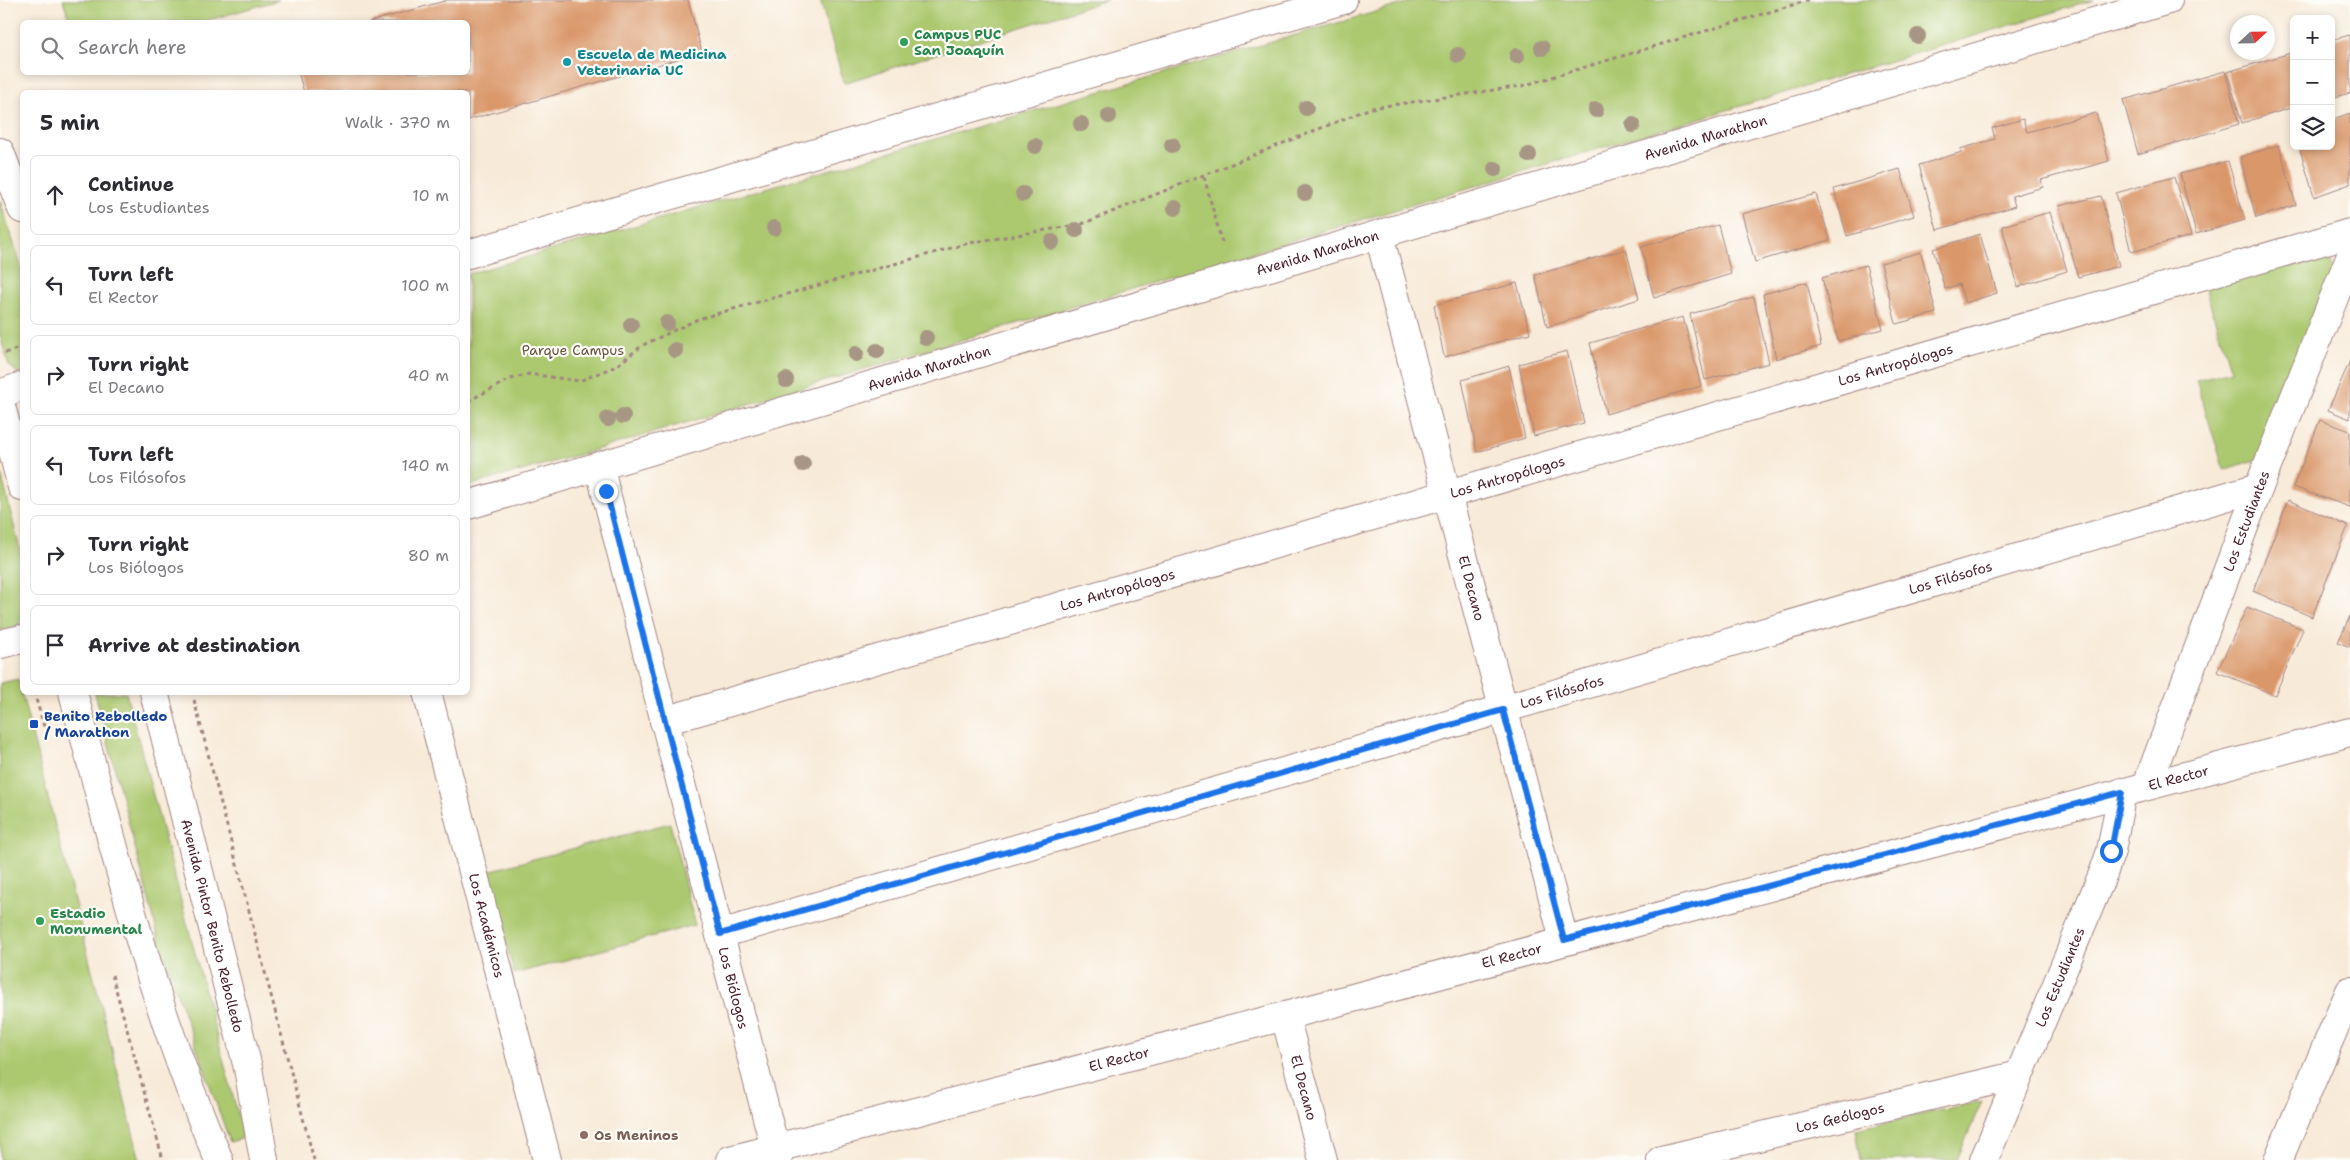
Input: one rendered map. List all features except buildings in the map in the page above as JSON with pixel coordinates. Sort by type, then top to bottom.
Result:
[{"type":"street","points":[[470,253],[1343,0]]},
{"type":"street","name":"Avenida Marathon","points":[[470,504],[2168,0]]},
{"type":"street","points":[[0,152],[20,204]]},
{"type":"street","name":"Los Antropólogos","points":[[664,721],[2350,233]]},
{"type":"street","name":"El Decano","points":[[1379,235],[1564,940]]},
{"type":"street","name":"Los Estudiantes","points":[[1984,1160],[2104,871],[2134,788],[2259,487],[2350,257]]},
{"type":"street","points":[[0,394],[20,387]]},
{"type":"street","points":[[0,402],[20,479]]},
{"type":"street","name":"Los Biólogos","points":[[599,466],[776,1154]]},
{"type":"street","name":"Los Filósofos","points":[[720,934],[1503,710],[2259,487]]},
{"type":"street","points":[[0,644],[20,639]]},
{"type":"street","points":[[74,695],[117,863],[150,978],[195,1105],[219,1160]]},
{"type":"street","name":"Avenida Pintor Benito Rebolledo","points":[[155,695],[248,1068],[264,1160]]},
{"type":"street","name":"Los Académicos","points":[[428,695],[547,1160]]},
{"type":"street","name":"El Rector","points":[[730,1160],[776,1154],[1564,940],[2350,732]]},
{"type":"street","points":[[2278,1160],[2350,991]]},
{"type":"street","name":"El Decano","points":[[1285,1016],[1322,1160]]},
{"type":"street","name":"Los Geólogos","points":[[1661,1160],[2019,1075]]},
{"type":"path","points":[[470,400],[511,379],[529,374],[579,381],[616,366],[643,345],[698,320],[969,243],[1082,224],[1204,177],[1372,108],[1522,86],[1809,0]]},
{"type":"path","points":[[1204,177],[1224,251]]},
{"type":"path","points":[[5,353],[20,347]]},
{"type":"path","points":[[193,695],[314,1160]]},
{"type":"green space","points":[[63,0],[279,0],[209,20],[69,20]]},
{"type":"green space","name":"Campus PUC San Joaquín","points":[[820,0],[1107,0],[844,83]]},
{"type":"green space","name":"Parque Campus","points":[[1417,0],[2094,0],[592,451],[470,485],[470,273]]},
{"type":"green space","points":[[0,200],[20,263],[20,372],[9,366],[0,336]]},
{"type":"green space","points":[[2314,253],[2328,256],[2334,270],[2261,458],[2224,470],[2196,380],[2231,371],[2204,285]]},
{"type":"green space","points":[[0,469],[20,550],[20,622],[17,627],[0,630]]},
{"type":"green space","name":"Estadio Monumental","points":[[18,679],[20,695],[22,695],[140,1160],[0,1160],[0,683]]},
{"type":"green space","points":[[96,695],[127,695],[244,1138],[230,1142],[162,951]]},
{"type":"green space","points":[[670,823],[695,925],[514,974],[488,871]]},
{"type":"green space","points":[[1982,1101],[1957,1160],[1861,1160],[1856,1129]]},
{"type":"place","name":"Campus PUC San Joaquín","points":[[904,42]]},
{"type":"place","name":"Escuela de Medicina Veterinaria UC","points":[[567,62]]},
{"type":"place","name":"Benito Rebolledo / Marathon","points":[[34,724]]},
{"type":"place","name":"Estadio Monumental","points":[[40,921]]},
{"type":"place","name":"Os Meninos","points":[[584,1135]]},
{"type":"route","points":[[606,491],[720,934],[1503,710],[1564,940],[2122,792],[2111,851]]}]
